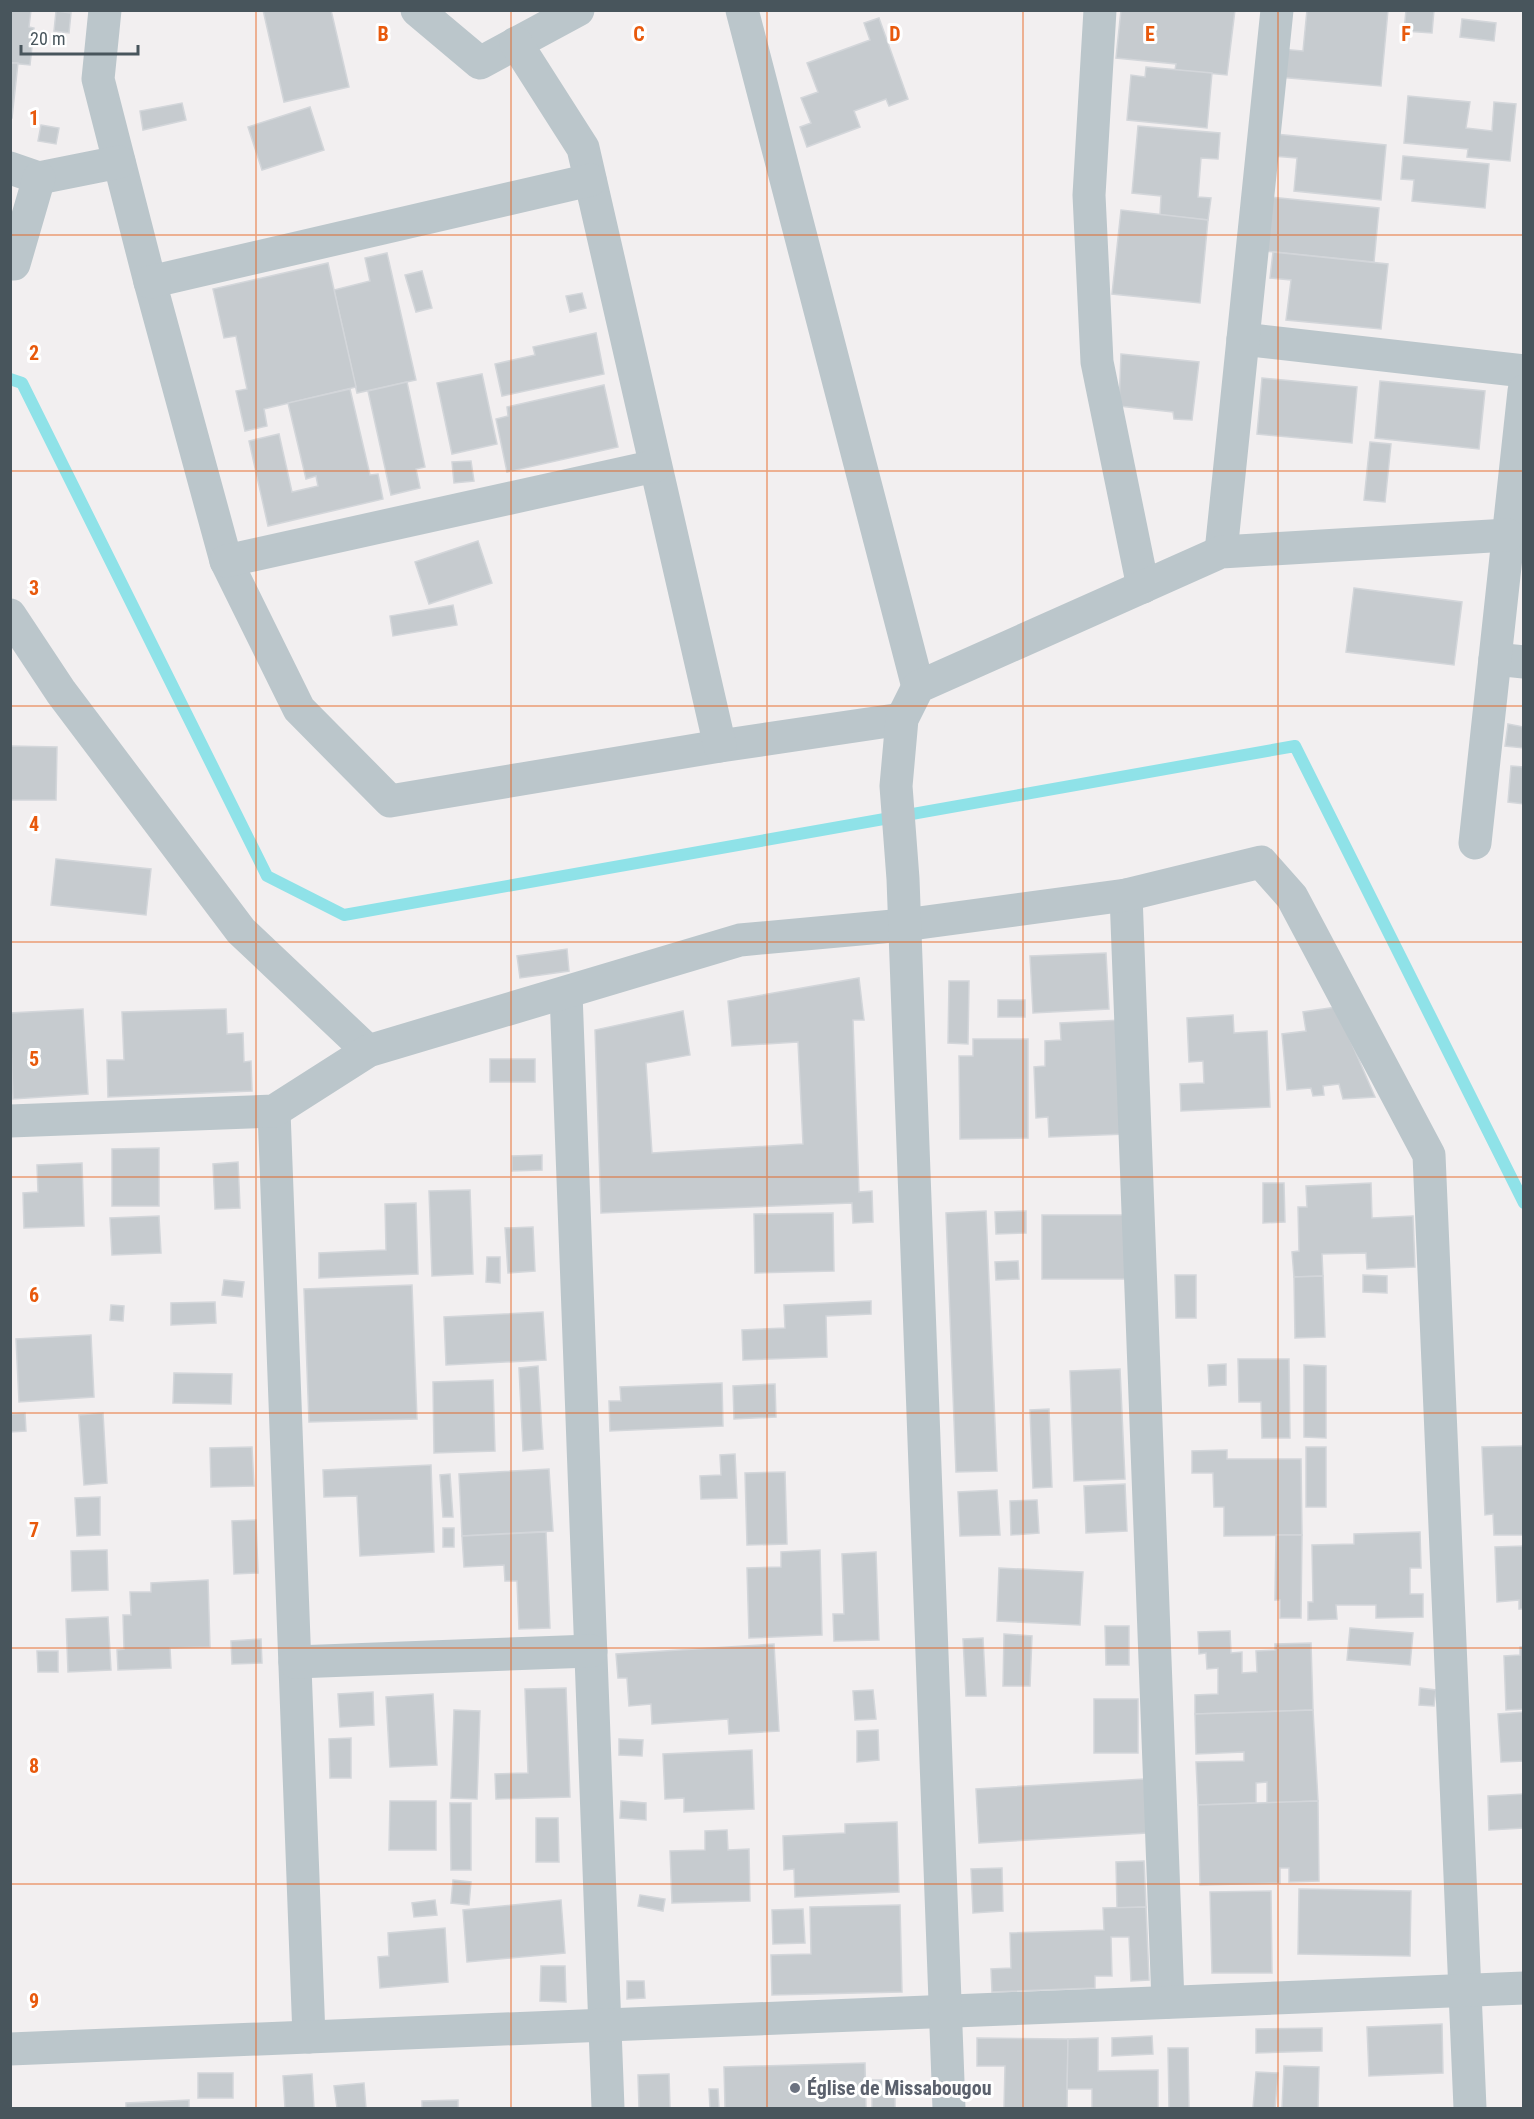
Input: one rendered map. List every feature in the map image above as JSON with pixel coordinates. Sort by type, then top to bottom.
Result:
[{"type":"street","points":[[105,10],[98,80],[226,561],[299,710],[390,801],[720,746],[902,719]]},
{"type":"street","points":[[417,10],[480,63],[578,10]]},
{"type":"street","points":[[742,10],[918,687]]},
{"type":"street","points":[[1100,10],[1089,195],[1097,362],[1143,587]]},
{"type":"street","points":[[1221,552],[1278,10]]},
{"type":"street","points":[[516,43],[583,148],[720,746]]},
{"type":"street","points":[[10,264],[14,264],[25,173],[119,162]]},
{"type":"street","points":[[150,282],[590,180]]},
{"type":"street","points":[[1243,339],[1524,371]]},
{"type":"street","points":[[1476,843],[1509,661],[1508,535],[1524,391]]},
{"type":"street","points":[[226,561],[655,466]]},
{"type":"street","points":[[949,2109],[903,879],[896,786],[902,719],[918,687],[1221,552],[1508,535]]},
{"type":"street","points":[[10,615],[61,692],[240,931],[368,1051]]},
{"type":"street","points":[[10,1121],[274,1111],[368,1051],[740,940],[904,925],[1126,894],[1262,862],[1292,897],[1429,1155],[1470,2109]]},
{"type":"street","points":[[1126,894],[1168,2002]]},
{"type":"street","points":[[566,993],[608,2109]]},
{"type":"street","points":[[274,1111],[309,2037]]},
{"type":"street","points":[[295,1662],[591,1651]]},
{"type":"street","points":[[10,2049],[1524,1988]]},
{"type":"building","points":[[10,10],[31,10],[29,27],[34,28],[30,65],[10,63]]},
{"type":"building","points":[[263,10],[331,10],[349,87],[284,102]]},
{"type":"building","points":[[1121,10],[1235,10],[1227,75],[1175,70],[1176,64],[1116,58]]},
{"type":"building","points":[[1307,10],[1388,10],[1381,86],[1278,77],[1281,49],[1303,51]]},
{"type":"building","points":[[1406,10],[1434,10],[1432,33],[1404,31]]},
{"type":"building","points":[[56,11],[71,13],[69,33],[54,31]]},
{"type":"building","points":[[879,18],[908,99],[889,106],[886,99],[854,111],[860,127],[807,147],[800,127],[811,123],[801,98],[818,92],[807,63],[870,40],[864,23]]},
{"type":"building","points":[[1462,19],[1496,23],[1494,41],[1460,37]]},
{"type":"building","points":[[10,63],[18,63],[12,118],[10,118]]},
{"type":"building","points":[[1146,67],[1212,73],[1207,128],[1127,120],[1131,75],[1145,77]]},
{"type":"building","points":[[1408,96],[1470,102],[1466,128],[1492,131],[1494,102],[1516,104],[1510,161],[1467,157],[1468,149],[1404,143]]},
{"type":"building","points":[[182,103],[186,120],[143,130],[140,111]]},
{"type":"building","points":[[310,107],[324,150],[262,170],[248,127]]},
{"type":"building","points":[[41,125],[59,128],[56,144],[38,141]]},
{"type":"building","points":[[1138,126],[1220,133],[1218,159],[1201,158],[1198,197],[1211,198],[1208,220],[1160,215],[1161,196],[1132,193]]},
{"type":"building","points":[[1275,134],[1386,145],[1381,200],[1294,191],[1297,158],[1273,156]]},
{"type":"building","points":[[1403,156],[1489,164],[1485,208],[1412,201],[1414,180],[1401,179]]},
{"type":"building","points":[[1270,197],[1379,208],[1374,262],[1264,251]]},
{"type":"building","points":[[1121,210],[1208,220],[1200,303],[1112,294]]},
{"type":"building","points":[[1273,252],[1388,264],[1381,329],[1286,320],[1291,280],[1270,278]]},
{"type":"building","points":[[387,253],[416,380],[357,393],[334,290],[370,281],[365,258]]},
{"type":"building","points":[[328,263],[356,387],[264,409],[267,426],[245,431],[236,391],[247,389],[236,336],[224,338],[213,289]]},
{"type":"building","points":[[422,271],[432,308],[416,312],[405,275]]},
{"type":"building","points":[[582,293],[586,308],[570,312],[566,296]]},
{"type":"building","points":[[596,333],[604,374],[502,396],[495,364],[535,355],[533,347]]},
{"type":"building","points":[[1121,354],[1199,362],[1192,420],[1174,419],[1173,412],[1119,406]]},
{"type":"building","points":[[482,374],[497,444],[452,454],[437,383]]},
{"type":"building","points":[[1262,378],[1357,387],[1352,443],[1257,434]]},
{"type":"building","points":[[1380,381],[1485,391],[1479,449],[1375,438]]},
{"type":"building","points":[[407,382],[425,467],[416,469],[420,488],[391,495],[368,391]]},
{"type":"building","points":[[604,385],[618,447],[507,472],[496,419],[508,416],[507,407]]},
{"type":"building","points":[[350,389],[370,475],[378,474],[383,499],[268,526],[249,441],[279,434],[292,492],[318,486],[316,476],[306,479],[288,403]]},
{"type":"building","points":[[1370,442],[1391,444],[1385,502],[1364,500]]},
{"type":"building","points":[[471,461],[474,481],[454,483],[452,462]]},
{"type":"building","points":[[478,541],[492,583],[429,604],[415,562]]},
{"type":"building","points":[[1354,588],[1462,602],[1454,665],[1346,652]]},
{"type":"building","points":[[453,605],[457,625],[393,636],[390,616]]},
{"type":"building","points":[[1508,724],[1524,727],[1524,748],[1505,746]]},
{"type":"building","points":[[10,746],[57,747],[56,800],[10,800]]},
{"type":"building","points":[[1511,766],[1524,767],[1524,804],[1508,802]]},
{"type":"building","points":[[56,859],[151,869],[146,915],[51,905]]},
{"type":"building","points":[[567,949],[569,971],[520,978],[517,956]]},
{"type":"building","points":[[1106,953],[1109,1009],[1033,1013],[1030,956]]},
{"type":"building","points":[[859,978],[864,1020],[853,1020],[859,1192],[872,1191],[873,1222],[853,1223],[852,1203],[601,1213],[595,1030],[683,1011],[690,1055],[646,1063],[652,1153],[803,1144],[798,1042],[732,1046],[728,1001]]},
{"type":"building","points":[[949,981],[969,981],[968,1044],[948,1043]]},
{"type":"building","points":[[998,1000],[1025,1000],[1025,1017],[998,1017]]},
{"type":"building","points":[[1336,1007],[1375,1097],[1343,1099],[1339,1084],[1323,1086],[1324,1095],[1313,1096],[1311,1088],[1287,1090],[1282,1034],[1306,1031],[1303,1012]]},
{"type":"building","points":[[83,1009],[88,1094],[13,1099],[10,1013]]},
{"type":"building","points":[[226,1009],[227,1034],[243,1033],[244,1062],[251,1061],[252,1091],[108,1097],[107,1060],[124,1060],[122,1012]]},
{"type":"building","points":[[1233,1015],[1234,1033],[1267,1031],[1270,1107],[1181,1111],[1180,1084],[1204,1083],[1203,1061],[1189,1062],[1187,1018]]},
{"type":"building","points":[[1122,1020],[1126,1134],[1049,1137],[1048,1117],[1036,1118],[1034,1067],[1045,1066],[1045,1041],[1061,1040],[1060,1023]]},
{"type":"building","points":[[973,1039],[1028,1039],[1028,1138],[960,1139],[959,1056],[973,1056]]},
{"type":"building","points":[[490,1059],[535,1059],[535,1082],[490,1082]]},
{"type":"building","points":[[159,1148],[159,1206],[112,1206],[112,1149]]},
{"type":"building","points":[[542,1155],[542,1170],[512,1171],[512,1156]]},
{"type":"building","points":[[238,1162],[240,1208],[215,1209],[213,1164]]},
{"type":"building","points":[[82,1163],[84,1226],[24,1228],[23,1193],[38,1192],[37,1165]]},
{"type":"building","points":[[1263,1183],[1284,1183],[1285,1222],[1263,1223]]},
{"type":"building","points":[[1371,1183],[1372,1218],[1413,1216],[1415,1267],[1367,1269],[1366,1253],[1322,1254],[1323,1276],[1294,1277],[1292,1252],[1299,1251],[1298,1207],[1307,1207],[1306,1186]]},
{"type":"building","points":[[470,1190],[473,1274],[432,1276],[429,1191]]},
{"type":"building","points":[[416,1203],[418,1274],[319,1278],[319,1253],[386,1250],[385,1204]]},
{"type":"building","points":[[986,1211],[997,1471],[956,1472],[946,1213]]},
{"type":"building","points":[[1026,1211],[1026,1233],[996,1234],[995,1212]]},
{"type":"building","points":[[833,1213],[834,1271],[755,1273],[754,1214]]},
{"type":"building","points":[[1042,1215],[1127,1215],[1126,1279],[1042,1279]]},
{"type":"building","points":[[159,1216],[161,1253],[112,1255],[110,1218]]},
{"type":"building","points":[[533,1227],[535,1271],[508,1273],[505,1228]]},
{"type":"building","points":[[487,1257],[500,1257],[500,1283],[486,1282]]},
{"type":"building","points":[[1018,1261],[1019,1279],[996,1280],[995,1262]]},
{"type":"building","points":[[1175,1275],[1196,1275],[1196,1318],[1176,1318]]},
{"type":"building","points":[[1363,1275],[1387,1276],[1387,1293],[1363,1292]]},
{"type":"building","points":[[1323,1276],[1325,1337],[1295,1338],[1294,1277]]},
{"type":"building","points":[[224,1280],[244,1282],[242,1297],[222,1295]]},
{"type":"building","points":[[412,1285],[417,1419],[309,1422],[304,1289]]},
{"type":"building","points":[[871,1301],[871,1314],[826,1316],[827,1357],[743,1360],[742,1330],[785,1328],[784,1305]]},
{"type":"building","points":[[215,1302],[216,1323],[171,1325],[171,1303]]},
{"type":"building","points":[[111,1305],[124,1306],[123,1321],[110,1320]]},
{"type":"building","points":[[543,1312],[546,1360],[446,1365],[444,1317]]},
{"type":"building","points":[[91,1335],[94,1397],[19,1402],[16,1339]]},
{"type":"building","points":[[1238,1359],[1289,1359],[1290,1438],[1262,1438],[1261,1402],[1239,1402]]},
{"type":"building","points":[[1226,1364],[1226,1385],[1209,1386],[1208,1365]]},
{"type":"building","points":[[1304,1365],[1326,1366],[1326,1438],[1304,1437]]},
{"type":"building","points":[[538,1366],[543,1449],[523,1451],[519,1368]]},
{"type":"building","points":[[1120,1369],[1125,1479],[1074,1481],[1070,1371]]},
{"type":"building","points":[[174,1373],[232,1374],[231,1404],[173,1403]]},
{"type":"building","points":[[493,1380],[495,1451],[434,1453],[433,1382]]},
{"type":"building","points":[[722,1383],[723,1426],[610,1431],[609,1401],[621,1401],[620,1387]]},
{"type":"building","points":[[775,1384],[776,1417],[734,1419],[733,1386]]},
{"type":"building","points":[[1049,1409],[1052,1487],[1033,1488],[1030,1410]]},
{"type":"building","points":[[25,1413],[26,1431],[10,1432],[10,1414]]},
{"type":"building","points":[[103,1413],[107,1483],[84,1485],[79,1415]]},
{"type":"building","points":[[1524,1446],[1524,1535],[1494,1535],[1493,1514],[1485,1515],[1482,1447]]},
{"type":"building","points":[[252,1447],[254,1486],[211,1487],[210,1448]]},
{"type":"building","points":[[1306,1447],[1326,1447],[1326,1507],[1306,1507]]},
{"type":"building","points":[[1227,1450],[1227,1459],[1301,1459],[1302,1535],[1224,1536],[1224,1507],[1214,1507],[1213,1473],[1192,1473],[1192,1451]]},
{"type":"building","points":[[735,1454],[737,1498],[701,1499],[700,1476],[721,1475],[720,1455]]},
{"type":"building","points":[[431,1465],[434,1552],[360,1556],[357,1496],[324,1497],[323,1470]]},
{"type":"building","points":[[549,1469],[553,1531],[462,1536],[459,1474]]},
{"type":"building","points":[[785,1472],[787,1544],[747,1545],[745,1473]]},
{"type":"building","points":[[450,1474],[453,1517],[443,1517],[440,1475]]},
{"type":"building","points":[[1125,1484],[1127,1531],[1086,1533],[1084,1486]]},
{"type":"building","points":[[997,1490],[1000,1535],[960,1536],[958,1492]]},
{"type":"building","points":[[100,1497],[100,1535],[77,1536],[75,1498]]},
{"type":"building","points":[[1037,1500],[1039,1533],[1011,1535],[1010,1501]]},
{"type":"building","points":[[256,1520],[258,1573],[234,1574],[232,1521]]},
{"type":"building","points":[[443,1528],[454,1528],[454,1547],[443,1547]]},
{"type":"building","points":[[546,1532],[550,1628],[519,1629],[517,1581],[505,1581],[504,1565],[464,1567],[462,1536]]},
{"type":"building","points":[[1420,1532],[1421,1568],[1410,1568],[1410,1594],[1423,1594],[1423,1617],[1376,1618],[1376,1605],[1336,1605],[1337,1619],[1308,1620],[1308,1602],[1313,1602],[1312,1545],[1354,1544],[1354,1534]]},
{"type":"building","points":[[1276,1535],[1302,1535],[1301,1618],[1280,1618],[1280,1600],[1275,1600]]},
{"type":"building","points":[[1524,1546],[1524,1609],[1519,1609],[1519,1600],[1497,1602],[1495,1547]]},
{"type":"building","points":[[107,1550],[108,1590],[72,1591],[71,1551]]},
{"type":"building","points":[[820,1550],[822,1635],[749,1638],[747,1568],[781,1567],[781,1552]]},
{"type":"building","points":[[876,1552],[879,1640],[834,1641],[833,1614],[844,1614],[842,1554]]},
{"type":"building","points":[[999,1568],[1083,1572],[1080,1625],[997,1621]]},
{"type":"building","points":[[208,1580],[210,1647],[170,1648],[171,1668],[118,1670],[117,1650],[124,1649],[123,1615],[131,1615],[130,1592],[151,1592],[151,1583]]},
{"type":"building","points":[[108,1617],[111,1670],[68,1672],[66,1619]]},
{"type":"building","points":[[1105,1626],[1129,1626],[1129,1665],[1106,1665]]},
{"type":"building","points":[[1350,1628],[1413,1633],[1410,1665],[1347,1660]]},
{"type":"building","points":[[1230,1631],[1231,1653],[1242,1652],[1242,1673],[1257,1672],[1256,1651],[1275,1650],[1275,1644],[1311,1643],[1313,1710],[1195,1714],[1195,1695],[1218,1694],[1218,1668],[1207,1669],[1206,1653],[1199,1654],[1198,1632]]},
{"type":"building","points":[[1004,1634],[1032,1636],[1030,1686],[1003,1686]]},
{"type":"building","points":[[983,1638],[986,1696],[966,1696],[963,1639]]},
{"type":"building","points":[[261,1639],[262,1663],[232,1664],[231,1641]]},
{"type":"building","points":[[774,1644],[779,1731],[729,1734],[728,1719],[652,1724],[651,1704],[629,1706],[627,1678],[618,1678],[616,1654]]},
{"type":"building","points":[[1520,1647],[1524,1647],[1524,1709],[1506,1710],[1504,1656],[1520,1655]]},
{"type":"building","points":[[37,1651],[58,1651],[58,1672],[38,1672]]},
{"type":"building","points":[[566,1688],[570,1797],[496,1799],[495,1774],[528,1773],[525,1689]]},
{"type":"building","points":[[1420,1688],[1436,1690],[1434,1706],[1419,1705]]},
{"type":"building","points":[[873,1690],[876,1719],[855,1720],[853,1691]]},
{"type":"building","points":[[373,1692],[374,1725],[340,1727],[338,1694]]},
{"type":"building","points":[[433,1694],[437,1765],[390,1767],[386,1697]]},
{"type":"building","points":[[1094,1699],[1138,1699],[1138,1753],[1094,1753]]},
{"type":"building","points":[[454,1710],[480,1711],[477,1799],[451,1798]]},
{"type":"building","points":[[1313,1710],[1318,1801],[1267,1803],[1267,1782],[1256,1783],[1256,1803],[1198,1805],[1196,1762],[1244,1761],[1244,1752],[1196,1754],[1195,1714]]},
{"type":"building","points":[[1524,1712],[1524,1761],[1501,1762],[1498,1714]]},
{"type":"building","points":[[878,1730],[879,1760],[857,1762],[857,1731]]},
{"type":"building","points":[[351,1738],[351,1778],[330,1778],[329,1739]]},
{"type":"building","points":[[619,1739],[643,1740],[642,1756],[619,1755]]},
{"type":"building","points":[[752,1750],[754,1809],[684,1812],[684,1798],[665,1799],[663,1754]]},
{"type":"building","points":[[1144,1779],[1147,1833],[979,1843],[976,1789]]},
{"type":"building","points":[[1524,1794],[1524,1828],[1489,1830],[1488,1796]]},
{"type":"building","points":[[390,1801],[436,1801],[436,1850],[389,1850]]},
{"type":"building","points":[[621,1801],[646,1803],[646,1820],[620,1818]]},
{"type":"building","points":[[1318,1801],[1319,1881],[1289,1882],[1289,1868],[1280,1868],[1280,1883],[1200,1885],[1198,1805]]},
{"type":"building","points":[[450,1803],[471,1803],[471,1870],[451,1870]]},
{"type":"building","points":[[536,1818],[558,1818],[559,1862],[536,1862]]},
{"type":"building","points":[[897,1822],[899,1892],[795,1897],[794,1869],[784,1870],[783,1836],[845,1833],[845,1824]]},
{"type":"building","points":[[727,1830],[728,1850],[749,1849],[750,1901],[672,1903],[670,1851],[705,1850],[705,1831]]},
{"type":"building","points":[[1144,1861],[1146,1907],[1117,1908],[1116,1862]]},
{"type":"building","points":[[1002,1868],[1003,1911],[973,1913],[971,1869]]},
{"type":"building","points":[[453,1880],[471,1882],[469,1905],[451,1903]]},
{"type":"building","points":[[1299,1889],[1411,1891],[1410,1956],[1298,1954]]},
{"type":"building","points":[[1271,1891],[1272,1973],[1212,1973],[1210,1892]]},
{"type":"building","points":[[640,1895],[665,1899],[663,1911],[638,1906]]},
{"type":"building","points":[[435,1900],[437,1915],[414,1917],[412,1903]]},
{"type":"building","points":[[561,1900],[565,1953],[467,1962],[463,1910]]},
{"type":"building","points":[[900,1905],[902,1992],[772,1995],[771,1955],[811,1954],[810,1907]]},
{"type":"building","points":[[1146,1907],[1149,1980],[1131,1981],[1129,1937],[1111,1937],[1112,1976],[1095,1976],[1095,1988],[992,1992],[991,1969],[1011,1968],[1010,1933],[1104,1930],[1103,1908]]},
{"type":"building","points":[[803,1909],[805,1943],[773,1944],[772,1910]]},
{"type":"building","points":[[445,1928],[448,1982],[380,1988],[378,1957],[389,1956],[388,1933]]},
{"type":"building","points":[[541,1966],[565,1966],[566,2002],[540,2001]]},
{"type":"building","points":[[627,1981],[644,1981],[645,1998],[627,1999]]},
{"type":"building","points":[[1442,2024],[1443,2073],[1369,2076],[1367,2027]]},
{"type":"building","points":[[1322,2028],[1322,2051],[1256,2053],[1256,2029]]},
{"type":"building","points":[[1152,2036],[1153,2054],[1112,2056],[1112,2038]]},
{"type":"building","points":[[977,2038],[1068,2039],[1067,2108],[1004,2108],[1005,2066],[977,2066]]},
{"type":"building","points":[[1098,2038],[1098,2071],[1158,2070],[1158,2108],[1092,2108],[1092,2089],[1067,2089],[1068,2039]]},
{"type":"building","points":[[1168,2048],[1188,2048],[1189,2108],[1169,2108]]},
{"type":"building","name":"Église de Missabougou","points":[[865,2063],[866,2108],[725,2108],[724,2067]]},
{"type":"building","points":[[1284,2066],[1319,2067],[1318,2108],[1282,2108]]},
{"type":"building","points":[[1256,2072],[1278,2073],[1275,2108],[1253,2108]]},
{"type":"building","points":[[198,2073],[233,2073],[233,2098],[198,2098]]},
{"type":"building","points":[[312,2074],[314,2108],[285,2108],[283,2076]]},
{"type":"building","points":[[669,2074],[670,2108],[639,2108],[638,2075]]},
{"type":"building","points":[[872,2080],[895,2080],[895,2108],[872,2108]]},
{"type":"building","points":[[364,2083],[366,2108],[337,2108],[334,2086]]},
{"type":"building","points":[[709,2089],[718,2089],[719,2108],[710,2108]]},
{"type":"building","points":[[189,2100],[189,2108],[126,2108],[126,2103]]},
{"type":"building","points":[[458,2100],[458,2108],[422,2108],[422,2101]]},
{"type":"waterway","points":[[10,379],[22,383],[267,876],[344,915],[1295,746],[1524,1203]]},
{"type":"place","name":"Église de Missabougou","points":[[795,2088]]}]
